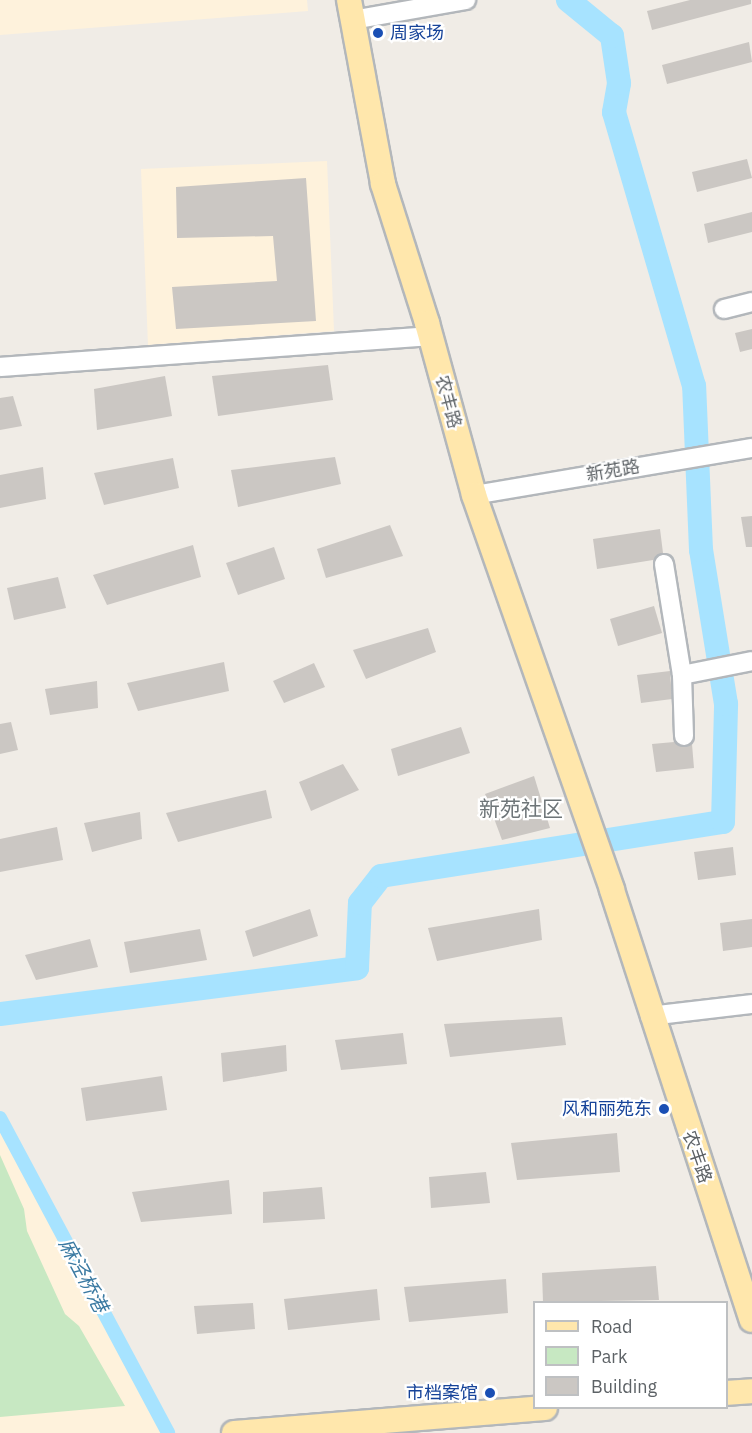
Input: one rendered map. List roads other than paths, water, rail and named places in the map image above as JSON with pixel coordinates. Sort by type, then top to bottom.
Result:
[{"type":"main road","name":"农丰路","points":[[351,10],[383,184],[430,336],[474,495],[612,890],[650,1016],[752,1320]]},
{"type":"main road","points":[[728,1393],[752,1390]]},
{"type":"main road","points":[[234,1433],[533,1408]]},
{"type":"street","points":[[351,10],[466,0]]},
{"type":"street","points":[[724,309],[752,302]]},
{"type":"street","points":[[0,367],[430,336]]},
{"type":"street","name":"新苑路","points":[[474,495],[750,448]]},
{"type":"street","points":[[664,564],[682,675],[684,736]]},
{"type":"street","points":[[682,675],[752,661]]},
{"type":"street","points":[[650,1016],[752,1004]]},
{"type":"waterway","points":[[0,1014],[357,968],[360,903],[381,876],[723,822],[726,704],[701,550],[694,386],[614,112],[619,83],[612,36],[568,0]]},
{"type":"waterway","name":"麻泾桥港","points":[[0,1118],[168,1433]]},
{"type":"place","name":"周家场","points":[[378,33]]},
{"type":"place","name":"风和丽苑东","points":[[664,1109]]},
{"type":"place","name":"市档案馆","points":[[490,1393]]},
{"type":"district","name":"新苑社区","points":[[521,808]]}]
